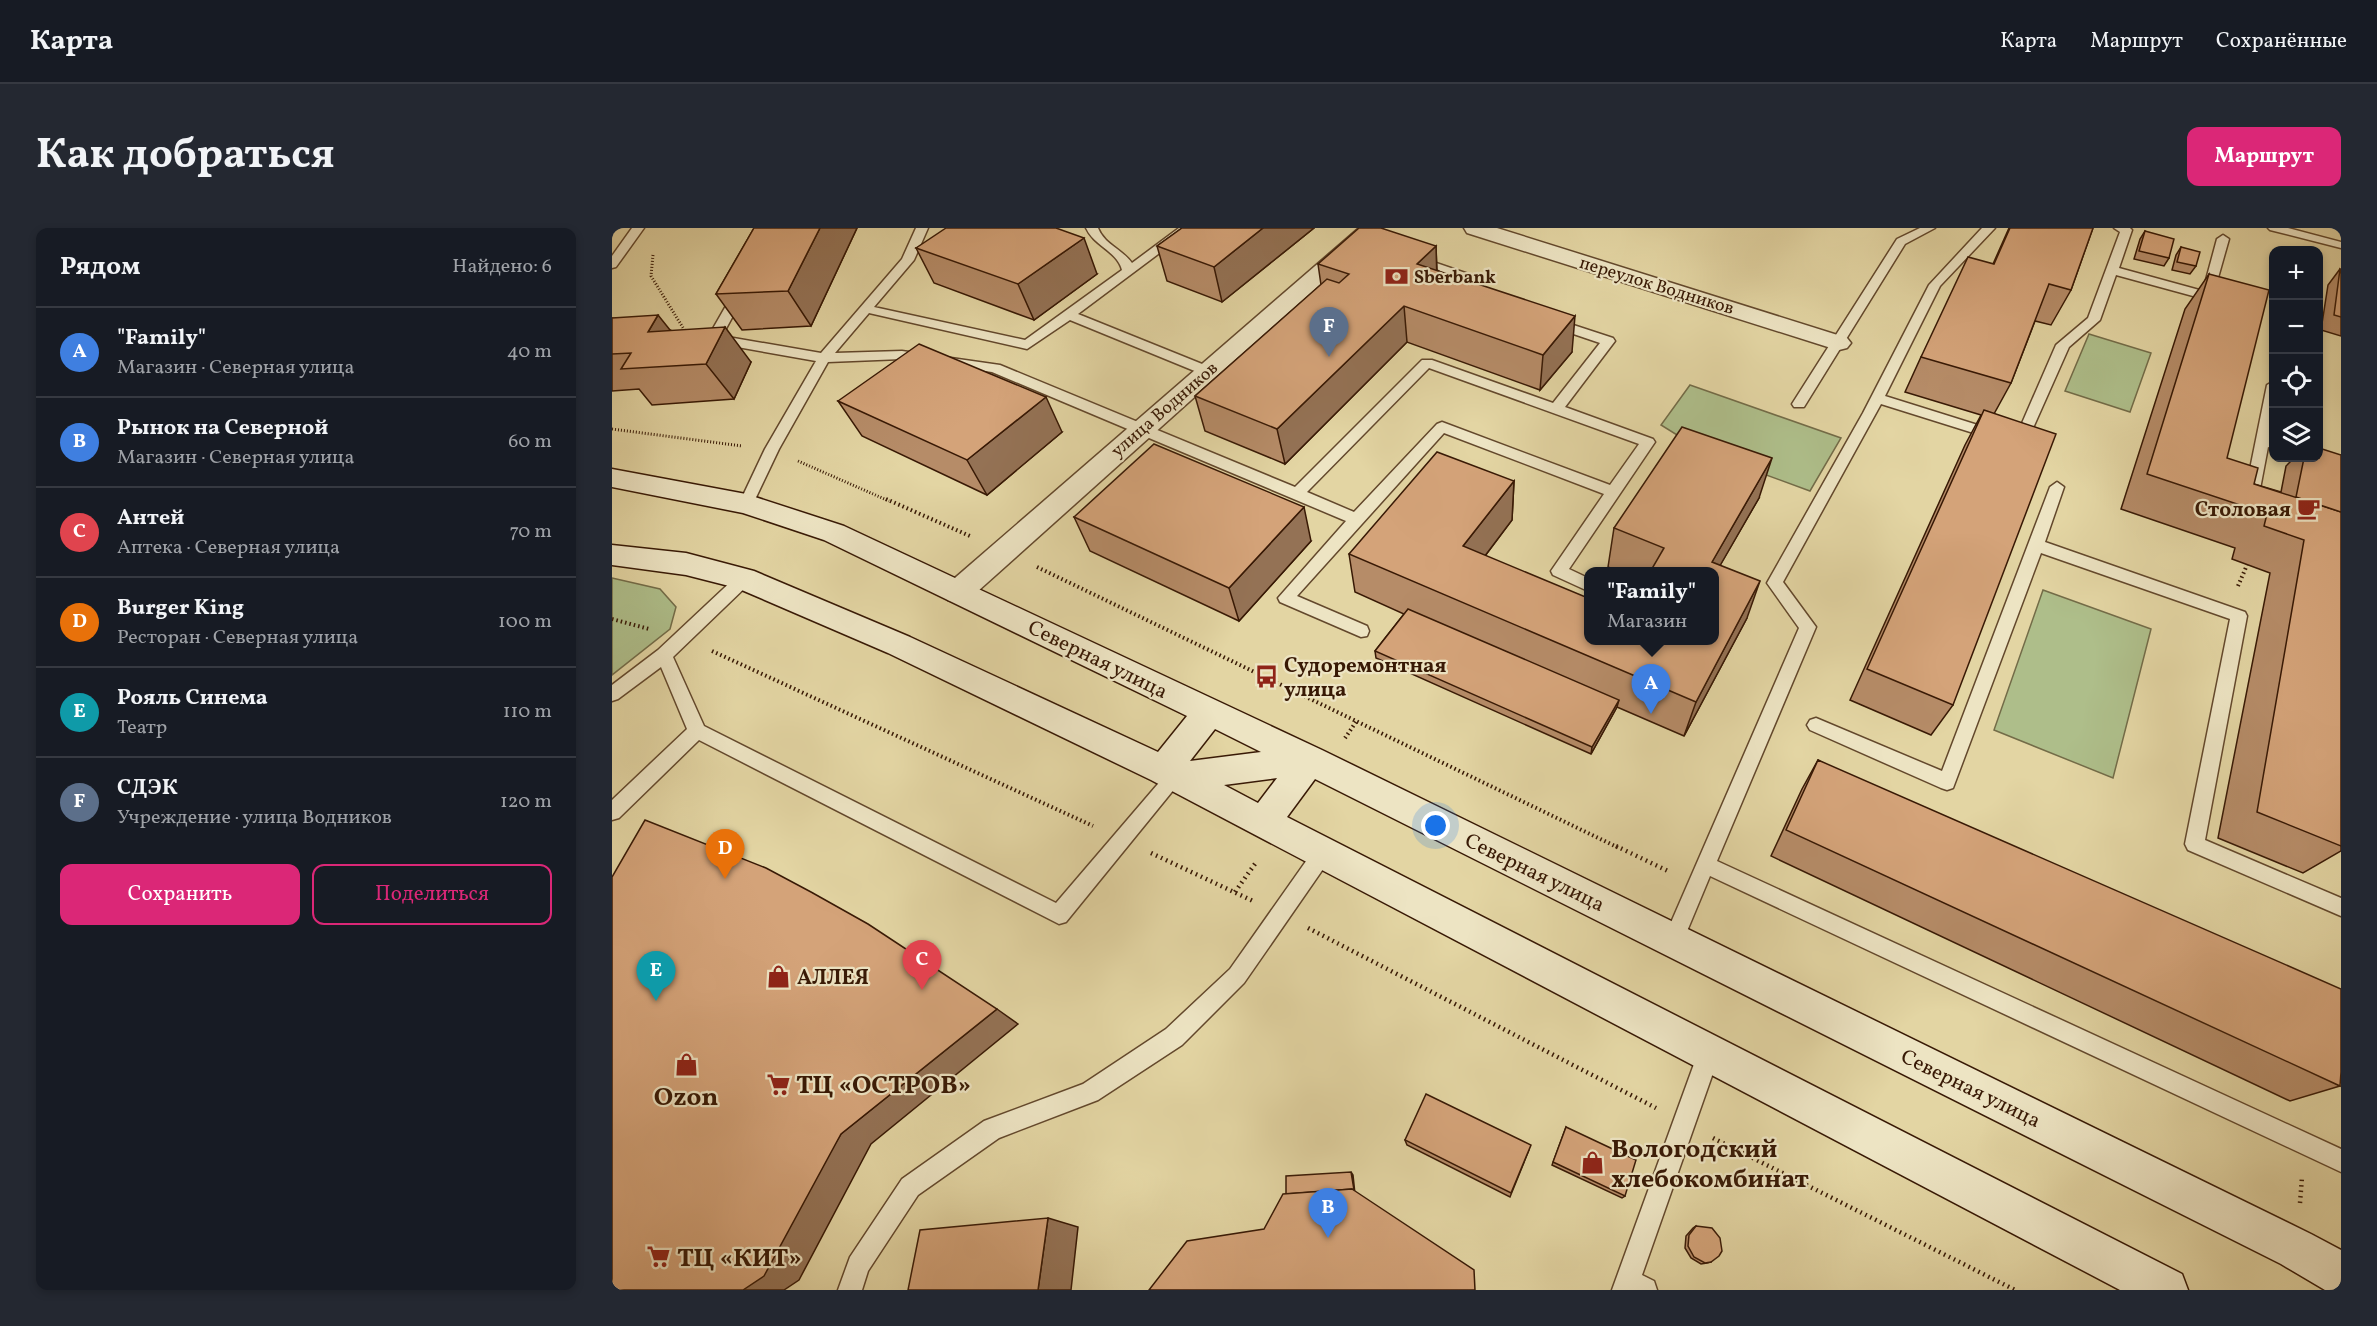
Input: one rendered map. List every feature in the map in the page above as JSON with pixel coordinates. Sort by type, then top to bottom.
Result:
[{"type":"street","name":"переулок Водников","points":[[1475,228],[1839,343]]},
{"type":"street","name":"улица Водников","points":[[958,592],[1207,371],[1366,237]]},
{"type":"street","name":"Северная улица","points":[[612,478],[746,504],[834,532],[1310,760],[2285,1244],[2341,1274]]},
{"type":"street","points":[[612,555],[686,564],[744,579],[899,645],[1169,773],[2166,1290]]},
{"type":"street","points":[[1169,773],[1209,713]]},
{"type":"street","points":[[1169,773],[1310,760]]},
{"type":"street","points":[[1264,822],[1310,760]]},
{"type":"lane","points":[[612,264],[638,228]]},
{"type":"lane","points":[[746,504],[772,449],[824,358],[908,260],[922,228]]},
{"type":"lane","points":[[1092,228],[1098,241],[1127,262],[1128,271]]},
{"type":"lane","points":[[866,309],[1027,345],[1187,228]]},
{"type":"lane","points":[[1799,405],[1901,242],[1929,228]]},
{"type":"lane","points":[[1673,941],[1808,627],[1775,583],[1878,398],[1935,285],[1989,228]]},
{"type":"lane","points":[[1878,398],[2020,442],[2063,345],[2094,320],[2126,230],[2120,228]]},
{"type":"lane","points":[[2274,228],[2340,245]]},
{"type":"lane","points":[[2113,270],[2208,296],[2223,239]]},
{"type":"lane","points":[[1402,255],[1479,282],[1468,293],[1490,300]]},
{"type":"lane","points":[[714,339],[748,279]]},
{"type":"lane","points":[[1069,315],[1207,371]]},
{"type":"lane","points":[[1544,319],[1608,341],[1556,409]]},
{"type":"lane","points":[[687,334],[824,358],[902,355],[995,368],[1356,519]]},
{"type":"lane","points":[[1297,494],[1427,363],[1648,442],[1559,572],[1584,583]]},
{"type":"lane","points":[[2250,503],[2268,442],[2272,408]]},
{"type":"lane","points":[[1361,631],[1286,598],[1356,519],[1442,428],[1613,492]]},
{"type":"lane","points":[[1816,725],[1947,782],[2057,487]]},
{"type":"lane","points":[[2036,545],[2239,616],[2195,844],[2341,907]]},
{"type":"lane","points":[[612,694],[664,655],[744,579]]},
{"type":"lane","points":[[664,655],[697,731],[1059,915],[1123,839],[1169,773]]},
{"type":"lane","points":[[612,812],[697,731]]},
{"type":"lane","points":[[850,1290],[858,1265],[910,1187],[992,1129],[1090,1092],[1174,1036],[1237,976],[1323,853]]},
{"type":"lane","points":[[1706,865],[2341,1161]]},
{"type":"lane","points":[[1632,1287],[1708,1053]]},
{"type":"path","points":[[654,248],[651,276],[687,334]]},
{"type":"path","points":[[612,429],[772,449],[1004,550],[1236,665],[1697,885]]},
{"type":"path","points":[[682,638],[1123,839],[1280,914],[1684,1123],[2015,1290]]},
{"type":"green space","points":[[2089,334],[2151,353],[2130,412],[2065,391]]},
{"type":"green space","points":[[1690,385],[1841,438],[1810,491],[1706,453],[1661,425]]},
{"type":"green space","points":[[612,578],[660,589],[676,607],[670,629],[612,675]]},
{"type":"green space","points":[[2043,590],[2151,629],[2113,778],[1994,730]]},
{"type":"building","points":[[754,228],[820,228],[788,291],[716,294]]},
{"type":"building","points":[[946,228],[1056,228],[1084,238],[1018,284],[916,248]]},
{"type":"building","points":[[1182,228],[1263,228],[1214,267],[1157,246]]},
{"type":"building","points":[[1359,228],[1381,228],[1436,246],[1417,264],[1575,316],[1543,355],[1404,306],[1277,429],[1195,396],[1327,279],[1339,283],[1349,274],[1318,264]]},
{"type":"building","points":[[2010,228],[2093,228],[2071,290],[2049,284],[2011,383],[1921,357],[1968,257],[1994,264]]},
{"type":"building","points":[[2145,231],[2174,239],[2169,258],[2139,251]]},
{"type":"building","points":[[2181,247],[2200,252],[2196,266],[2177,262]]},
{"type":"building","points":[[2341,270],[2341,317],[2334,315]]},
{"type":"building","points":[[2209,274],[2269,290],[2227,458],[2258,468],[2254,484],[2341,512],[2341,846],[2257,812],[2304,540],[2264,526],[2267,514],[2147,474]]},
{"type":"building","points":[[658,315],[648,332],[725,327],[706,364],[621,369],[631,353],[612,354],[612,318]]},
{"type":"building","points":[[919,344],[1046,397],[967,460],[838,401]]},
{"type":"building","points":[[1984,410],[2056,434],[1953,705],[1867,669]]},
{"type":"building","points":[[1682,427],[1772,458],[1712,562],[1760,581],[1696,702],[1349,554],[1437,452],[1514,481],[1463,546],[1584,596],[1584,645],[1719,645],[1719,567],[1653,567],[1664,548],[1614,528]]},
{"type":"building","points":[[1154,444],[1304,507],[1229,588],[1074,517]]},
{"type":"building","points":[[2323,449],[2341,455],[2341,512],[2296,497],[2303,462],[2323,462]]},
{"type":"building","points":[[1408,609],[1619,700],[1592,747],[1375,651]]},
{"type":"building","points":[[1818,760],[2341,989],[2340,1086],[1786,830]]},
{"type":"building","name":"ТЦ «ОСТРОВ»","points":[[645,820],[766,868],[811,892],[868,924],[997,1009],[841,1134],[764,1276],[743,1290],[612,1290],[612,877]]},
{"type":"building","points":[[1426,1094],[1531,1145],[1511,1193],[1405,1140]]},
{"type":"building","name":"Вологодский хлебокомбинат","points":[[1566,1127],[1636,1160],[1625,1196],[1553,1162]]},
{"type":"building","points":[[1351,1172],[1354,1190],[1286,1194],[1286,1176]]},
{"type":"building","points":[[1352,1189],[1474,1270],[1475,1290],[1149,1290],[1187,1241],[1264,1229],[1283,1194]]},
{"type":"building","points":[[1048,1218],[1038,1290],[908,1290],[920,1230]]},
{"type":"building","points":[[1696,1226],[1712,1228],[1720,1238],[1722,1251],[1711,1262],[1705,1263],[1694,1257],[1688,1246],[1689,1235]]},
{"type":"place","name":"Sberbank","points":[[1396,277]]},
{"type":"place","name":"СДЭК","points":[[1329,357]]},
{"type":"place","name":"Столовая","points":[[2309,509]]},
{"type":"place","name":"Судоремонтная улица","points":[[1266,677]]},
{"type":"place","name":"\"Family\"","points":[[1651,714]]},
{"type":"place","name":"Burger King","points":[[725,879]]},
{"type":"place","name":"АЛЛЕЯ","points":[[779,977]]},
{"type":"place","name":"Антей","points":[[922,990]]},
{"type":"place","name":"Рояль Синема","points":[[656,1001]]},
{"type":"place","name":"Ozon","points":[[686,1065]]},
{"type":"place","name":"ТЦ «ОСТРОВ»","points":[[778,1084]]},
{"type":"place","name":"Вологодский хлебокомбинат","points":[[1593,1163]]},
{"type":"place","name":"Рынок на Северной","points":[[1328,1238]]},
{"type":"place","name":"ТЦ «КИТ»","points":[[659,1257]]}]
